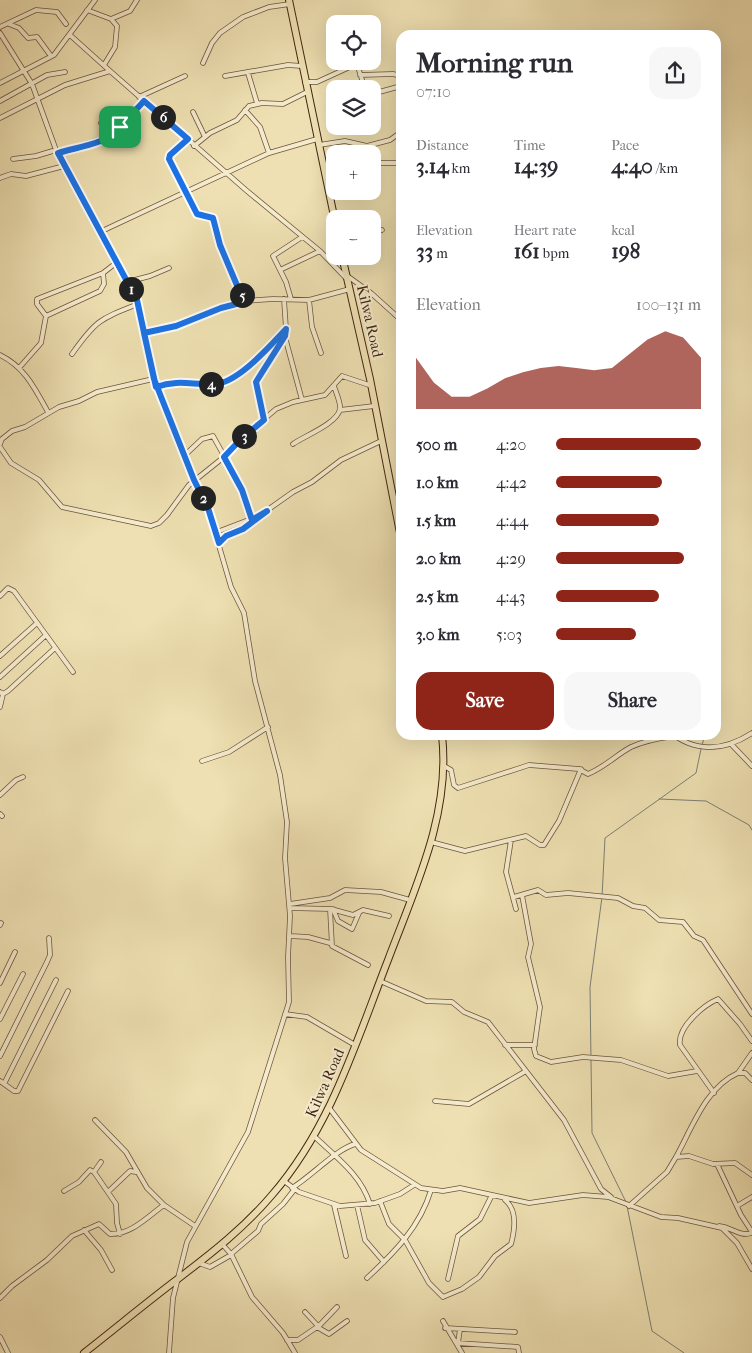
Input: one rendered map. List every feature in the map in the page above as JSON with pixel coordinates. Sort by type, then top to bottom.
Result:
[{"type":"highway","points":[[289,2],[318,142],[326,169]]},
{"type":"highway","name":"Kilwa Road","points":[[344,265],[372,386],[381,441],[396,496]]},
{"type":"highway","name":"Kilwa Road","points":[[84,1353],[199,1263],[252,1217],[284,1181],[315,1137],[330,1109],[356,1045],[431,842],[442,797],[444,766],[442,740]]},
{"type":"street","points":[[0,83],[51,56],[95,0]]},
{"type":"street","points":[[111,19],[130,12],[137,0]]},
{"type":"street","points":[[203,63],[212,43],[220,33],[243,17],[289,2]]},
{"type":"street","points":[[0,27],[39,10],[57,12],[66,24]]},
{"type":"street","points":[[86,10],[111,19],[118,26],[116,44],[104,65]]},
{"type":"street","points":[[9,24],[19,28],[28,38],[37,37],[51,56]]},
{"type":"street","points":[[70,34],[194,146],[320,251],[347,277],[371,293],[396,316]]},
{"type":"street","points":[[1,35],[32,84],[45,124],[64,166],[102,231],[116,264],[138,304],[156,387],[194,480],[208,508],[217,532],[231,587],[244,613],[255,681],[280,775],[287,822],[285,858],[290,906],[288,957],[290,998],[248,1132],[187,1242],[172,1306],[169,1353]]},
{"type":"street","points":[[225,76],[248,74],[288,66],[302,66]]},
{"type":"street","points":[[305,82],[317,82],[344,70]]},
{"type":"street","points":[[359,70],[361,80]]},
{"type":"street","points":[[0,118],[76,81],[110,71]]},
{"type":"street","points":[[0,100],[47,75],[65,72]]},
{"type":"street","points":[[248,74],[257,103]]},
{"type":"street","points":[[360,75],[396,75]]},
{"type":"street","points":[[139,97],[185,76]]},
{"type":"street","points":[[381,92],[396,87]]},
{"type":"street","points":[[194,146],[205,137],[237,120],[249,106],[257,103],[283,104],[307,92]]},
{"type":"street","points":[[13,159],[36,156],[102,140],[117,132],[144,101]]},
{"type":"street","points":[[245,110],[260,127],[269,153]]},
{"type":"street","points":[[193,112],[205,137]]},
{"type":"street","points":[[101,123],[106,130],[117,132]]},
{"type":"street","points":[[102,231],[269,153],[318,142],[346,141],[367,146],[390,140],[396,136]]},
{"type":"street","points":[[188,139],[169,157],[197,214],[213,218],[220,245],[244,302]]},
{"type":"street","points":[[381,163],[396,163]]},
{"type":"street","points":[[0,178],[11,174],[26,176],[64,166]]},
{"type":"street","points":[[291,298],[273,258],[275,254],[302,237]]},
{"type":"street","points":[[280,270],[320,251]]},
{"type":"street","points":[[19,368],[41,344],[46,316],[37,304],[37,299],[103,273],[116,264]]},
{"type":"street","points":[[127,282],[150,276],[169,268]]},
{"type":"street","points":[[46,316],[100,291],[104,284],[103,273]]},
{"type":"street","points":[[144,333],[176,326],[221,308],[244,302],[291,298],[309,300],[350,289]]},
{"type":"street","points":[[284,299],[285,336],[302,400]]},
{"type":"street","points":[[309,300],[312,327],[321,353]]},
{"type":"street","points":[[72,354],[94,325],[101,319],[138,304]]},
{"type":"street","points":[[156,387],[178,382],[224,383],[235,377],[286,329]]},
{"type":"street","points":[[264,420],[256,382],[285,336]]},
{"type":"street","points":[[0,355],[19,368],[30,380],[48,412]]},
{"type":"street","points":[[154,379],[97,392],[79,402],[59,407],[25,427],[12,431],[2,439],[0,445],[11,463],[39,480],[62,507],[139,525],[151,526],[159,523],[194,480],[224,457],[241,439],[282,406],[325,395],[344,375],[372,386]]},
{"type":"street","points":[[334,386],[340,410]]},
{"type":"street","points":[[293,444],[328,424],[340,410],[374,406]]},
{"type":"street","points":[[184,456],[190,448],[211,436],[215,439],[242,490],[252,520]]},
{"type":"street","points":[[219,543],[226,536],[243,529],[341,460],[381,441]]},
{"type":"street","points":[[217,532],[252,520],[267,511]]},
{"type":"street","points":[[0,596],[8,588],[14,591],[74,672]]},
{"type":"street","points":[[0,656],[38,623]]},
{"type":"street","points":[[0,677],[46,635]]},
{"type":"street","points":[[0,707],[1,693],[55,648]]},
{"type":"street","points":[[202,761],[229,752],[268,727]]},
{"type":"street","points":[[682,740],[706,749],[732,745],[752,733]]},
{"type":"street","points":[[444,766],[451,770],[454,785],[458,788],[529,766],[581,770],[589,774],[606,766],[632,746],[656,740]]},
{"type":"street","points":[[732,745],[752,766]]},
{"type":"street","points":[[431,842],[465,851],[526,836],[540,845],[546,843],[559,821],[581,770]]},
{"type":"street","points":[[0,795],[16,780],[23,777]]},
{"type":"street","points":[[510,840],[506,872],[516,910]]},
{"type":"street","points":[[290,906],[330,898],[345,890],[381,892],[410,900]]},
{"type":"street","points":[[514,897],[538,890],[546,895],[568,893],[614,898],[645,908],[659,920],[683,922],[694,936],[703,940],[752,1014]]},
{"type":"street","points":[[522,895],[531,944],[528,958],[540,1007],[535,1044],[536,1056],[551,1062],[585,1057],[624,1060],[668,1076],[698,1072]]},
{"type":"street","points":[[290,906],[331,909],[354,915],[363,910],[389,916]]},
{"type":"street","points":[[331,909],[338,921],[352,929],[359,912]]},
{"type":"street","points":[[330,943],[331,909]]},
{"type":"street","points":[[290,936],[308,937],[330,943],[334,948],[368,964]]},
{"type":"street","points":[[0,1056],[49,956],[49,938]]},
{"type":"street","points":[[0,983],[15,952]]},
{"type":"street","points":[[0,1019],[23,974]]},
{"type":"street","points":[[56,980],[2,1082],[18,1091],[68,991]]},
{"type":"street","points":[[380,981],[426,1001],[452,1002],[464,1012],[486,1021],[564,1121],[601,1189],[613,1198],[629,1206],[661,1217],[726,1227],[744,1235],[752,1233],[717,1164]]},
{"type":"street","points":[[714,1093],[680,1045],[680,1038],[690,1019],[716,999],[738,1021],[752,1041]]},
{"type":"street","points":[[285,1014],[308,1017],[356,1045]]},
{"type":"street","points":[[505,1045],[535,1044]]},
{"type":"street","points":[[629,1206],[667,1172],[698,1114],[714,1093],[728,1079],[738,1073],[752,1053]]},
{"type":"street","points":[[435,1101],[469,1104],[526,1070]]},
{"type":"street","points":[[738,1073],[745,1073],[752,1080]]},
{"type":"street","points":[[330,1109],[361,1150],[414,1185],[431,1190],[460,1188],[529,1203],[583,1196],[613,1198]]},
{"type":"street","points":[[95,1120],[126,1152],[147,1188],[164,1204],[195,1226]]},
{"type":"street","points":[[315,1137],[357,1177],[365,1188],[370,1204]]},
{"type":"street","points":[[199,1263],[210,1267],[231,1255],[256,1233],[261,1223],[283,1204],[294,1189],[334,1156],[355,1144]]},
{"type":"street","points":[[676,1157],[689,1156],[717,1164],[735,1163],[752,1175]]},
{"type":"street","points":[[94,1172],[101,1162]]},
{"type":"street","points":[[64,1191],[79,1182],[90,1170],[94,1172],[110,1191],[117,1205],[117,1223],[120,1234]]},
{"type":"street","points":[[110,1191],[130,1171],[136,1172]]},
{"type":"street","points":[[284,1181],[294,1189],[334,1205],[370,1204],[400,1194],[414,1185]]},
{"type":"street","points":[[367,1278],[405,1240],[424,1209],[431,1190]]},
{"type":"street","points":[[448,1279],[458,1236],[480,1218],[492,1196]]},
{"type":"street","points":[[737,1206],[752,1196]]},
{"type":"street","points":[[380,1201],[389,1224],[405,1240],[429,1283],[442,1296],[450,1295],[479,1277],[495,1256],[510,1244],[514,1213],[512,1206],[503,1198]]},
{"type":"street","points":[[0,1298],[12,1286],[48,1260],[72,1236],[99,1224],[110,1234],[120,1234],[134,1228],[164,1204]]},
{"type":"street","points":[[334,1205],[346,1256]]},
{"type":"street","points":[[357,1205],[365,1240],[384,1262]]},
{"type":"street","points":[[717,1226],[723,1229],[737,1243],[752,1269]]},
{"type":"street","points":[[84,1230],[101,1250],[112,1270]]},
{"type":"street","points":[[222,1244],[231,1255],[252,1298],[283,1333],[295,1353]]},
{"type":"street","points":[[287,1340],[298,1340],[317,1327],[337,1307]]},
{"type":"street","points":[[304,1312],[317,1327],[329,1334],[347,1321]]},
{"type":"street","points":[[443,1321],[462,1353]]},
{"type":"street","points":[[446,1328],[514,1332]]},
{"type":"street","points":[[457,1343],[460,1329]]},
{"type":"street","points":[[0,1337],[8,1353]]},
{"type":"street","points":[[457,1343],[518,1347],[519,1353]]},
{"type":"street","points":[[488,1353],[489,1346]]},
{"type":"street","points":[[504,1353],[505,1346]]},
{"type":"waterway","points":[[702,745],[704,740]]},
{"type":"waterway","points":[[626,1202],[592,1133],[590,987],[602,897],[605,838],[696,773],[701,749]]},
{"type":"waterway","points":[[659,799],[706,801],[749,825],[752,830]]},
{"type":"waterway","points":[[627,1206],[652,1331],[684,1353]]},
{"type":"route","points":[[120,127],[115,134],[102,140],[58,153],[102,231],[116,264],[137,300],[144,333],[148,347],[154,379],[161,401],[194,480],[208,508],[219,543],[226,536],[243,529],[267,511],[252,520],[242,490],[224,457],[241,439],[264,420],[255,388],[256,382],[285,336],[286,329],[229,381],[214,384],[186,381],[170,382],[156,387],[154,379],[148,347],[144,333],[176,326],[200,315],[244,302],[238,283],[220,245],[213,218],[210,216],[200,216],[195,212],[178,172],[169,159],[170,155],[188,139],[144,101],[120,127]]}]
